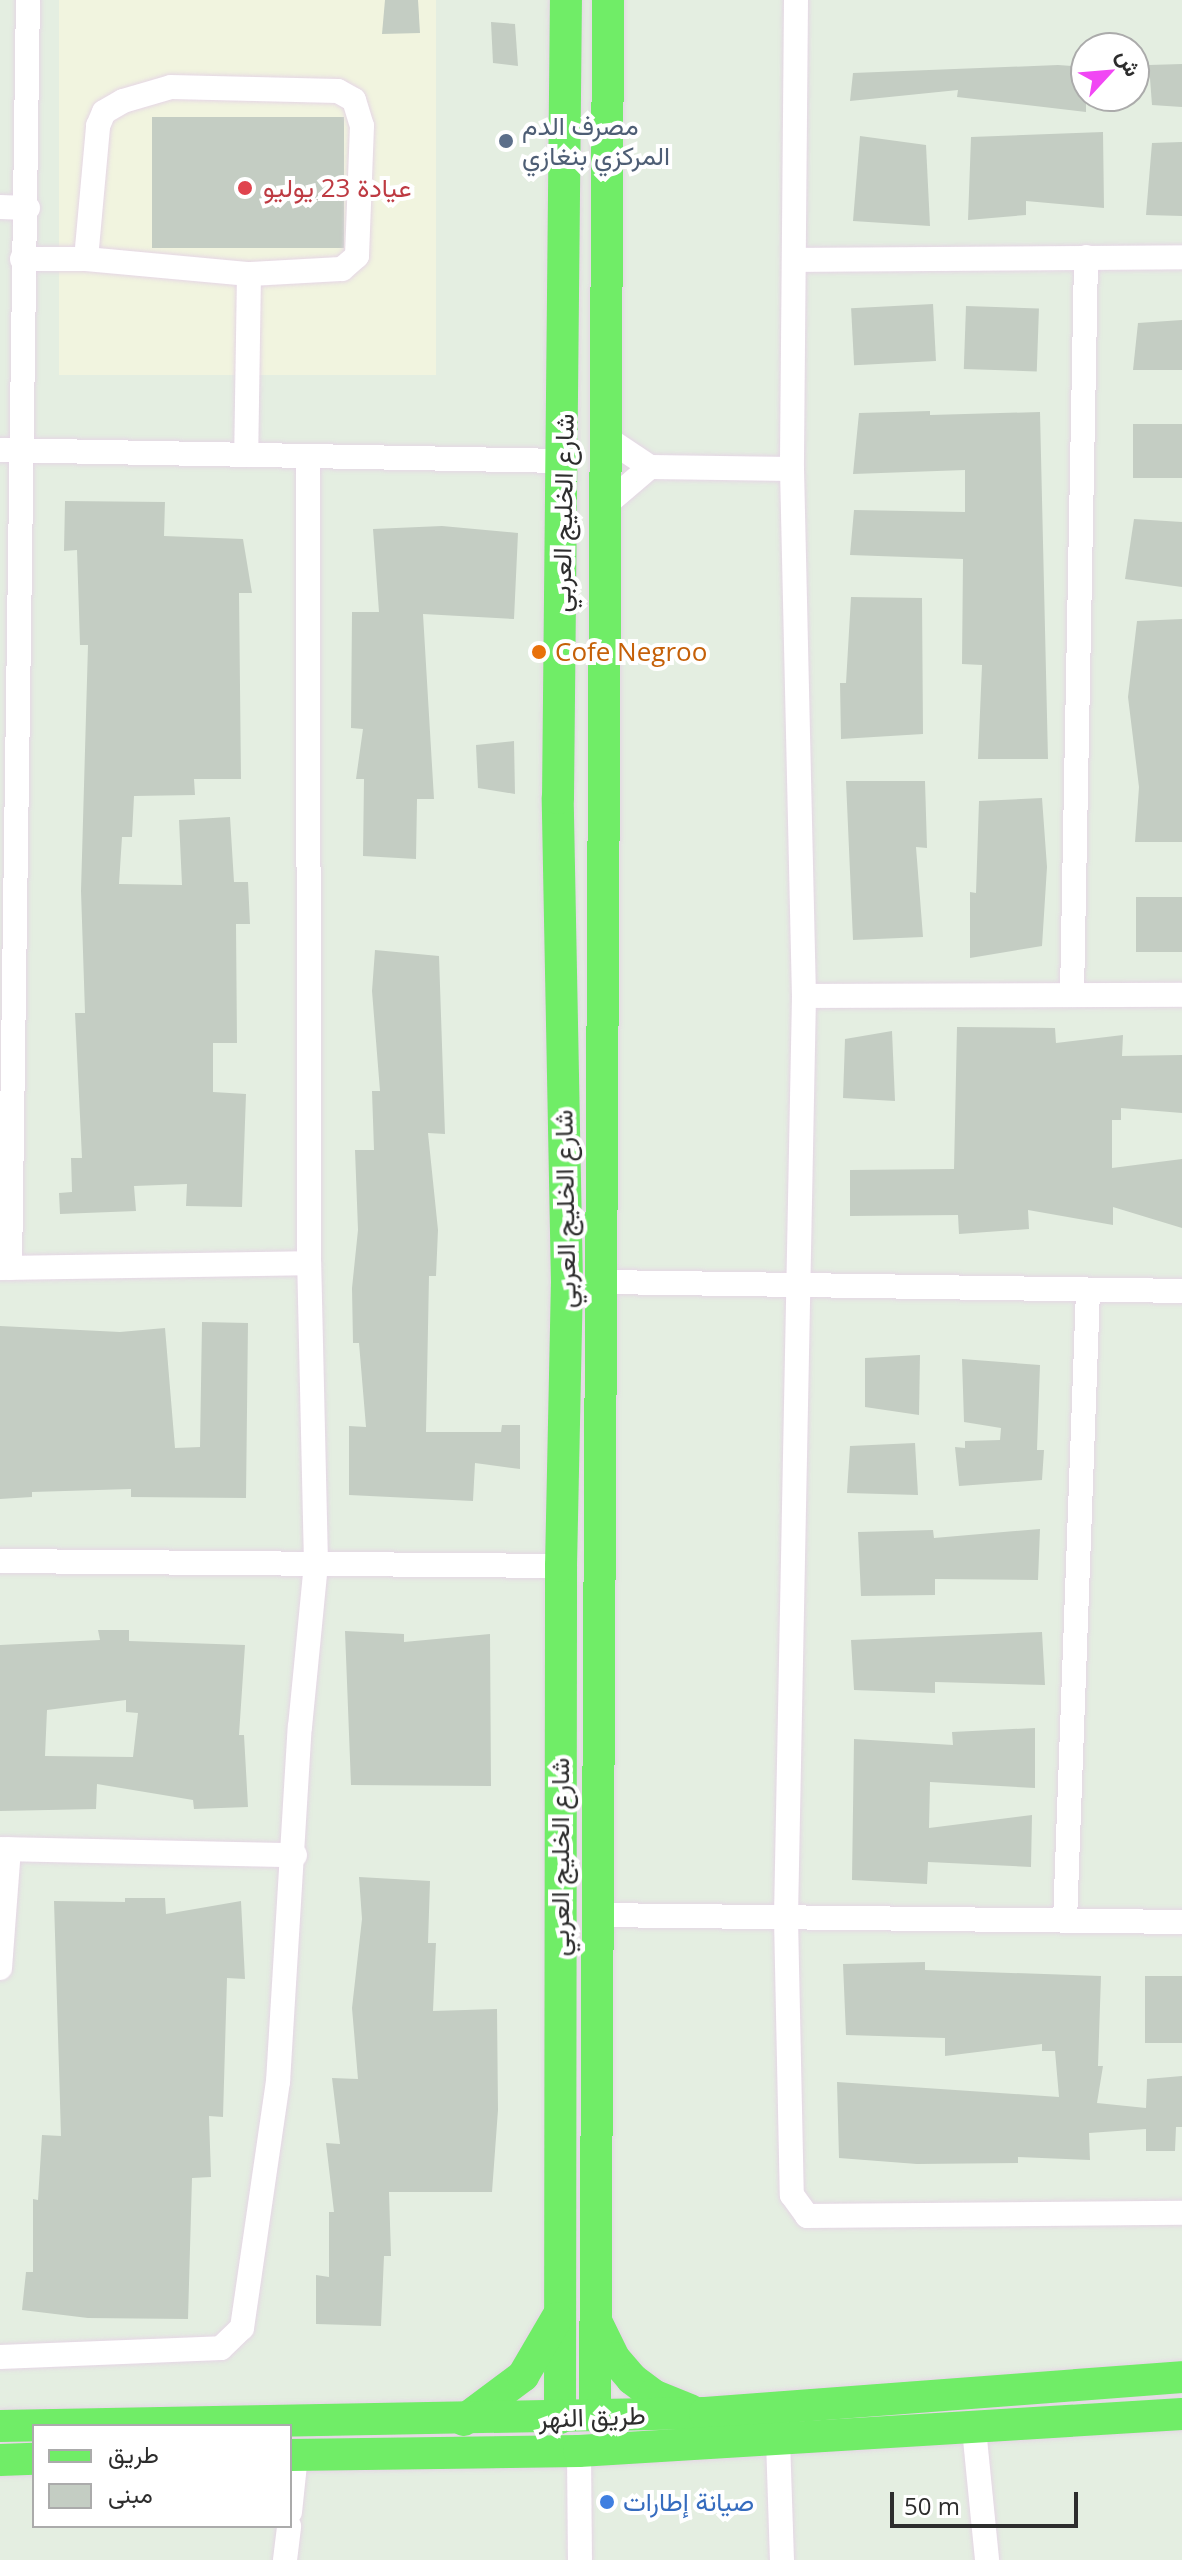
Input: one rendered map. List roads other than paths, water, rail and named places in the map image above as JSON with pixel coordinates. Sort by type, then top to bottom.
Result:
[{"type":"main road","name":"شارع الخليج العربي","points":[[560,2418],[561,1566],[567,1284],[558,798],[565,461],[566,0]]},
{"type":"main road","name":"شارع الخليج العربي","points":[[595,2416],[595,1915],[605,1282],[608,0]]},
{"type":"main road","points":[[558,798],[606,802]]},
{"type":"main road","points":[[460,2421],[523,2376],[561,2308]]},
{"type":"main road","points":[[593,2308],[614,2358],[632,2379],[678,2407],[705,2413]]},
{"type":"main road","name":"طريق النهر","points":[[184,2424],[460,2421],[705,2413],[1182,2377]]},
{"type":"main road","name":"طريق النهر","points":[[293,2455],[579,2451],[1182,2414]]},
{"type":"main road","name":"طريق النهر","points":[[0,2426],[32,2426]]},
{"type":"main road","points":[[0,2460],[32,2459]]},
{"type":"street","points":[[28,0],[28,208],[10,451],[5,1268],[309,1263]]},
{"type":"street","points":[[796,0],[797,260],[792,469],[804,996],[795,1285],[786,1918],[792,2195],[801,2213],[1182,2213]]},
{"type":"street","points":[[22,259],[86,259],[249,274],[342,269],[357,256],[362,126],[354,100],[338,91],[171,87],[149,90],[104,112],[89,180],[86,259]]},
{"type":"street","points":[[0,207],[28,208]]},
{"type":"street","points":[[1072,995],[1086,257]]},
{"type":"street","points":[[797,260],[1182,257]]},
{"type":"street","points":[[246,455],[249,274]]},
{"type":"street","points":[[608,439],[650,467],[792,469]]},
{"type":"street","points":[[10,451],[565,461]]},
{"type":"street","points":[[0,2357],[221,2348],[239,2336],[276,2105],[295,1855],[300,1727],[316,1564],[309,1263],[308,456]]},
{"type":"street","points":[[609,502],[650,467]]},
{"type":"street","points":[[804,996],[1182,995]]},
{"type":"street","points":[[605,1282],[1182,1291]]},
{"type":"street","points":[[1065,1921],[1088,1290]]},
{"type":"street","points":[[0,1561],[561,1566]]},
{"type":"street","points":[[0,1968],[4,1849],[295,1855]]},
{"type":"street","points":[[595,1915],[1182,1922]]},
{"type":"street","points":[[974,2429],[987,2560]]},
{"type":"street","points":[[778,2440],[782,2560]]},
{"type":"street","points":[[579,2451],[580,2560]]},
{"type":"street","points":[[285,2560],[289,2528]]},
{"type":"place","name":"مصرف الدم المركزي بنغازي","points":[[506,141]]},
{"type":"place","name":"عيادة 23 يوليو","points":[[245,188]]},
{"type":"place","name":"Cofe Negroo","points":[[539,652]]},
{"type":"place","name":"صيانة إطارات","points":[[607,2502]]}]
